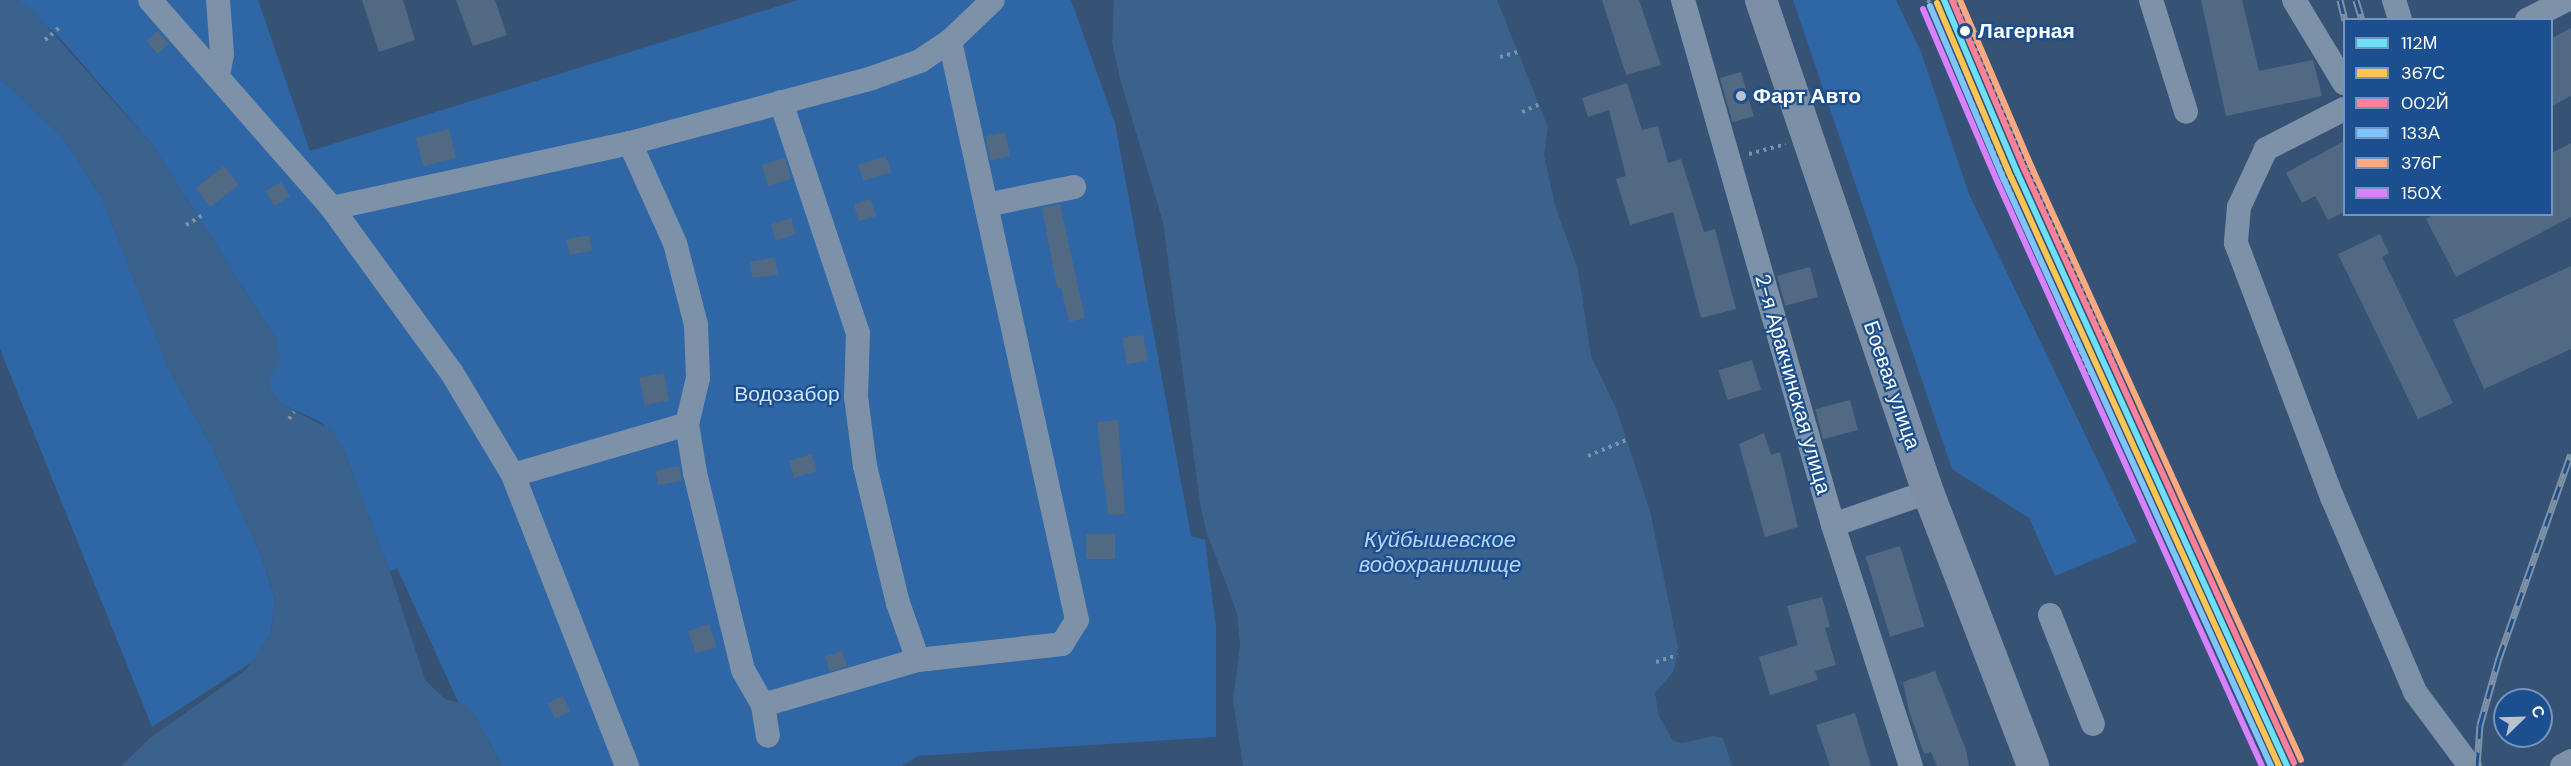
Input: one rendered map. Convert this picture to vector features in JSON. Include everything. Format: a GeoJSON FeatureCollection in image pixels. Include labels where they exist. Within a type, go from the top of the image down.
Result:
{"type":"FeatureCollection","features":[{"type":"Feature","properties":{"kind":"main road","name":"Боевая улица"},"geometry":{"type":"LineString","coordinates":[[1761,0],[1928,492],[2033,766]]}},
{"type":"Feature","properties":{"kind":"street"},"geometry":{"type":"LineString","coordinates":[[150,0],[332,208],[452,373],[513,475],[627,766]]}},
{"type":"Feature","properties":{"kind":"street"},"geometry":{"type":"LineString","coordinates":[[218,0],[222,54],[218,75]]}},
{"type":"Feature","properties":{"kind":"street"},"geometry":{"type":"LineString","coordinates":[[332,208],[630,142],[910,65],[950,41],[993,0]]}},
{"type":"Feature","properties":{"kind":"street","name":"2-я Аракчинская улица"},"geometry":{"type":"LineString","coordinates":[[1683,0],[1833,525],[1911,766]]}},
{"type":"Feature","properties":{"kind":"street"},"geometry":{"type":"LineString","coordinates":[[2151,0],[2186,112]]}},
{"type":"Feature","properties":{"kind":"street"},"geometry":{"type":"LineString","coordinates":[[2294,0],[2343,81]]}},
{"type":"Feature","properties":{"kind":"street"},"geometry":{"type":"LineString","coordinates":[[2394,0],[2399,18]]}},
{"type":"Feature","properties":{"kind":"street"},"geometry":{"type":"LineString","coordinates":[[2531,18],[2566,0]]}},
{"type":"Feature","properties":{"kind":"street"},"geometry":{"type":"LineString","coordinates":[[763,705],[918,660],[1062,644],[1077,620],[950,41]]}},
{"type":"Feature","properties":{"kind":"street"},"geometry":{"type":"LineString","coordinates":[[781,102],[838,264],[858,333],[856,397],[865,466],[898,603],[918,660]]}},
{"type":"Feature","properties":{"kind":"street"},"geometry":{"type":"LineString","coordinates":[[2343,110],[2266,149],[2239,207],[2236,243],[2332,497],[2415,692],[2470,766]]}},
{"type":"Feature","properties":{"kind":"street"},"geometry":{"type":"LineString","coordinates":[[630,142],[675,243],[696,325],[698,378],[687,424],[743,670],[763,705],[768,736]]}},
{"type":"Feature","properties":{"kind":"street"},"geometry":{"type":"LineString","coordinates":[[986,205],[1074,187]]}},
{"type":"Feature","properties":{"kind":"street"},"geometry":{"type":"LineString","coordinates":[[513,475],[687,424]]}},
{"type":"Feature","properties":{"kind":"street"},"geometry":{"type":"LineString","coordinates":[[1833,525],[1928,492]]}},
{"type":"Feature","properties":{"kind":"street"},"geometry":{"type":"LineString","coordinates":[[2050,615],[2093,724]]}},
{"type":"Feature","properties":{"kind":"street"},"geometry":{"type":"LineString","coordinates":[[2562,766],[2571,761]]}},
{"type":"Feature","properties":{"kind":"path"},"geometry":{"type":"LineString","coordinates":[[1928,0],[2091,377],[2115,367],[1955,0]]}},
{"type":"Feature","properties":{"kind":"path"},"geometry":{"type":"LineString","coordinates":[[45,40],[62,26]]}},
{"type":"Feature","properties":{"kind":"path"},"geometry":{"type":"LineString","coordinates":[[1500,57],[1518,52]]}},
{"type":"Feature","properties":{"kind":"path"},"geometry":{"type":"LineString","coordinates":[[1522,112],[1540,104]]}},
{"type":"Feature","properties":{"kind":"path"},"geometry":{"type":"LineString","coordinates":[[1728,160],[1807,138]]}},
{"type":"Feature","properties":{"kind":"path"},"geometry":{"type":"LineString","coordinates":[[186,225],[204,214]]}},
{"type":"Feature","properties":{"kind":"path"},"geometry":{"type":"LineString","coordinates":[[289,419],[294,412]]}},
{"type":"Feature","properties":{"kind":"path"},"geometry":{"type":"LineString","coordinates":[[1588,456],[1626,440]]}},
{"type":"Feature","properties":{"kind":"path"},"geometry":{"type":"LineString","coordinates":[[1656,662],[1678,654]]}},
{"type":"Feature","properties":{"kind":"green space","name":"Водозабор"},"geometry":{"type":"Polygon","coordinates":[[[18,0],[258,0],[310,151],[798,0],[1071,0],[1115,123],[1191,536],[1205,540],[1216,627],[1216,737],[918,756],[902,766],[502,766],[473,713],[459,704],[397,568],[390,572],[342,446],[321,422],[281,404],[270,390],[268,382],[277,341],[151,143],[59,37],[18,0]]]}},
{"type":"Feature","properties":{"kind":"green space"},"geometry":{"type":"Polygon","coordinates":[[[1793,0],[1896,0],[1921,52],[1969,194],[2137,542],[2055,576],[2029,518],[1952,469],[1793,0]]]}},
{"type":"Feature","properties":{"kind":"green space"},"geometry":{"type":"Polygon","coordinates":[[[0,78],[62,136],[102,198],[170,371],[211,445],[262,557],[275,600],[271,633],[252,662],[152,727],[0,349],[0,78]]]}},
{"type":"Feature","properties":{"kind":"water"},"geometry":{"type":"Polygon","coordinates":[[[0,0],[18,0],[33,11],[151,143],[277,341],[280,360],[268,382],[270,390],[281,404],[332,430],[342,446],[390,572],[425,680],[445,699],[466,705],[473,713],[502,766],[121,766],[150,738],[246,670],[271,633],[275,599],[262,557],[211,445],[170,371],[102,198],[62,136],[0,78],[0,0]]]}},
{"type":"Feature","properties":{"kind":"water","name":"Куйбышевское водохранилище"},"geometry":{"type":"Polygon","coordinates":[[[1114,0],[1497,0],[1548,127],[1544,155],[1555,205],[1578,270],[1591,356],[1616,408],[1650,511],[1678,647],[1674,671],[1655,693],[1659,716],[1673,741],[1682,743],[1714,736],[1723,738],[1732,766],[1243,766],[1233,700],[1240,645],[1237,613],[1206,531],[1200,503],[1163,222],[1120,79],[1112,42],[1114,0]]]}},
{"type":"Feature","properties":{"kind":"building"},"geometry":{"type":"Polygon","coordinates":[[[362,0],[403,0],[415,40],[379,52],[362,0]]]}},
{"type":"Feature","properties":{"kind":"building"},"geometry":{"type":"Polygon","coordinates":[[[456,0],[495,0],[507,35],[473,46],[456,0]]]}},
{"type":"Feature","properties":{"kind":"building"},"geometry":{"type":"Polygon","coordinates":[[[1602,0],[1639,0],[1661,65],[1626,75],[1602,0]]]}},
{"type":"Feature","properties":{"kind":"building"},"geometry":{"type":"Polygon","coordinates":[[[2201,0],[2242,0],[2259,71],[2313,60],[2322,96],[2226,116],[2201,0]]]}},
{"type":"Feature","properties":{"kind":"building"},"geometry":{"type":"Polygon","coordinates":[[[2571,28],[2571,96],[2553,105],[2553,37],[2571,28]]]}},
{"type":"Feature","properties":{"kind":"building"},"geometry":{"type":"Polygon","coordinates":[[[158,31],[169,44],[157,54],[147,41],[158,31]]]}},
{"type":"Feature","properties":{"kind":"building"},"geometry":{"type":"Polygon","coordinates":[[[1741,72],[1754,116],[1733,122],[1720,78],[1741,72]]]}},
{"type":"Feature","properties":{"kind":"building"},"geometry":{"type":"Polygon","coordinates":[[[1627,83],[1642,130],[1658,126],[1668,163],[1681,159],[1704,232],[1715,229],[1736,309],[1701,318],[1673,212],[1630,225],[1616,179],[1626,176],[1609,110],[1588,117],[1582,98],[1627,83]]]}},
{"type":"Feature","properties":{"kind":"building"},"geometry":{"type":"Polygon","coordinates":[[[449,129],[456,158],[423,166],[416,137],[449,129]]]}},
{"type":"Feature","properties":{"kind":"building"},"geometry":{"type":"Polygon","coordinates":[[[1005,132],[1010,156],[991,161],[985,136],[1005,132]]]}},
{"type":"Feature","properties":{"kind":"building"},"geometry":{"type":"Polygon","coordinates":[[[2343,142],[2343,212],[2328,220],[2315,196],[2302,203],[2286,173],[2343,142]]]}},
{"type":"Feature","properties":{"kind":"building"},"geometry":{"type":"Polygon","coordinates":[[[2571,143],[2571,217],[2456,277],[2426,219],[2431,216],[2553,216],[2553,152],[2571,143]]]}},
{"type":"Feature","properties":{"kind":"building"},"geometry":{"type":"Polygon","coordinates":[[[886,156],[891,172],[863,181],[858,164],[886,156]]]}},
{"type":"Feature","properties":{"kind":"building"},"geometry":{"type":"Polygon","coordinates":[[[785,158],[791,179],[768,186],[762,165],[785,158]]]}},
{"type":"Feature","properties":{"kind":"building"},"geometry":{"type":"Polygon","coordinates":[[[224,166],[239,185],[210,207],[196,188],[224,166]]]}},
{"type":"Feature","properties":{"kind":"building"},"geometry":{"type":"Polygon","coordinates":[[[281,182],[290,197],[274,206],[266,191],[281,182]]]}},
{"type":"Feature","properties":{"kind":"building"},"geometry":{"type":"Polygon","coordinates":[[[871,199],[876,216],[859,221],[854,204],[871,199]]]}},
{"type":"Feature","properties":{"kind":"building"},"geometry":{"type":"Polygon","coordinates":[[[1060,204],[1085,318],[1069,322],[1061,288],[1057,288],[1042,208],[1060,204]]]}},
{"type":"Feature","properties":{"kind":"building"},"geometry":{"type":"Polygon","coordinates":[[[791,218],[796,234],[776,240],[771,224],[791,218]]]}},
{"type":"Feature","properties":{"kind":"building"},"geometry":{"type":"Polygon","coordinates":[[[2380,234],[2389,253],[2382,257],[2453,403],[2418,419],[2338,254],[2380,234]]]}},
{"type":"Feature","properties":{"kind":"building"},"geometry":{"type":"Polygon","coordinates":[[[589,235],[592,251],[569,255],[566,239],[589,235]]]}},
{"type":"Feature","properties":{"kind":"building"},"geometry":{"type":"Polygon","coordinates":[[[775,257],[778,275],[752,278],[750,262],[775,257]]]}},
{"type":"Feature","properties":{"kind":"building"},"geometry":{"type":"Polygon","coordinates":[[[2571,266],[2571,349],[2484,389],[2453,320],[2571,266]]]}},
{"type":"Feature","properties":{"kind":"building"},"geometry":{"type":"Polygon","coordinates":[[[1810,267],[1818,297],[1785,306],[1777,276],[1810,267]]]}},
{"type":"Feature","properties":{"kind":"building"},"geometry":{"type":"Polygon","coordinates":[[[1143,334],[1148,361],[1127,364],[1122,338],[1143,334]]]}},
{"type":"Feature","properties":{"kind":"building"},"geometry":{"type":"Polygon","coordinates":[[[1752,360],[1761,390],[1728,400],[1719,370],[1752,360]]]}},
{"type":"Feature","properties":{"kind":"building"},"geometry":{"type":"Polygon","coordinates":[[[664,373],[669,401],[644,405],[639,377],[664,373]]]}},
{"type":"Feature","properties":{"kind":"building"},"geometry":{"type":"Polygon","coordinates":[[[1850,400],[1858,430],[1823,439],[1815,409],[1850,400]]]}},
{"type":"Feature","properties":{"kind":"building"},"geometry":{"type":"Polygon","coordinates":[[[1118,420],[1125,514],[1108,515],[1097,422],[1118,420]]]}},
{"type":"Feature","properties":{"kind":"building"},"geometry":{"type":"Polygon","coordinates":[[[1764,433],[1771,455],[1780,452],[1798,527],[1765,537],[1739,444],[1764,433]]]}},
{"type":"Feature","properties":{"kind":"building"},"geometry":{"type":"Polygon","coordinates":[[[812,454],[817,471],[794,478],[789,461],[812,454]]]}},
{"type":"Feature","properties":{"kind":"building"},"geometry":{"type":"Polygon","coordinates":[[[679,466],[682,481],[658,485],[655,471],[679,466]]]}},
{"type":"Feature","properties":{"kind":"building"},"geometry":{"type":"Polygon","coordinates":[[[1086,534],[1115,534],[1115,559],[1086,559],[1086,534]]]}},
{"type":"Feature","properties":{"kind":"building"},"geometry":{"type":"Polygon","coordinates":[[[1900,546],[1925,626],[1890,637],[1866,557],[1900,546]]]}},
{"type":"Feature","properties":{"kind":"building"},"geometry":{"type":"Polygon","coordinates":[[[1822,597],[1830,627],[1825,628],[1836,665],[1815,671],[1818,680],[1770,695],[1759,657],[1798,645],[1787,606],[1822,597]]]}},
{"type":"Feature","properties":{"kind":"building"},"geometry":{"type":"Polygon","coordinates":[[[709,624],[717,647],[696,654],[688,631],[709,624]]]}},
{"type":"Feature","properties":{"kind":"building"},"geometry":{"type":"Polygon","coordinates":[[[842,651],[847,666],[830,672],[825,657],[842,651]]]}},
{"type":"Feature","properties":{"kind":"building"},"geometry":{"type":"Polygon","coordinates":[[[1935,671],[1966,750],[1969,766],[1937,766],[1931,752],[1924,754],[1909,711],[1903,682],[1935,671]]]}},
{"type":"Feature","properties":{"kind":"building"},"geometry":{"type":"Polygon","coordinates":[[[563,696],[570,711],[555,719],[548,703],[563,696]]]}},
{"type":"Feature","properties":{"kind":"building"},"geometry":{"type":"Polygon","coordinates":[[[1855,713],[1871,766],[1830,766],[1816,725],[1855,713]]]}},
{"type":"Feature","properties":{"kind":"railway"},"geometry":{"type":"LineString","coordinates":[[2340,0],[2344,18]]}},
{"type":"Feature","properties":{"kind":"railway"},"geometry":{"type":"LineString","coordinates":[[2356,0],[2361,18]]}},
{"type":"Feature","properties":{"kind":"railway"},"geometry":{"type":"LineString","coordinates":[[2477,766],[2480,725],[2499,658],[2571,454]]}},
{"type":"Feature","properties":{"kind":"transit line","name":"112М"},"geometry":{"type":"LineString","coordinates":[[1944,0],[2018,174],[2287,766]]}},
{"type":"Feature","properties":{"kind":"transit line","name":"002Й"},"geometry":{"type":"LineString","coordinates":[[1952,0],[2025,171],[2294,763]]}},
{"type":"Feature","properties":{"kind":"transit line","name":"376Г"},"geometry":{"type":"LineString","coordinates":[[1960,0],[2032,168],[2301,760]]}},
{"type":"Feature","properties":{"kind":"transit line","name":"367С"},"geometry":{"type":"LineString","coordinates":[[1937,3],[2011,177],[2279,766]]}},
{"type":"Feature","properties":{"kind":"transit line","name":"133А"},"geometry":{"type":"LineString","coordinates":[[1930,6],[2004,180],[2271,766]]}},
{"type":"Feature","properties":{"kind":"transit line","name":"150Х"},"geometry":{"type":"LineString","coordinates":[[1923,9],[1998,183],[2262,766]]}},
{"type":"Feature","properties":{"kind":"place","name":"Лагерная"},"geometry":{"type":"Point","coordinates":[1965,31]}},
{"type":"Feature","properties":{"kind":"place","name":"Фарт Авто"},"geometry":{"type":"Point","coordinates":[1741,96]}}]}
